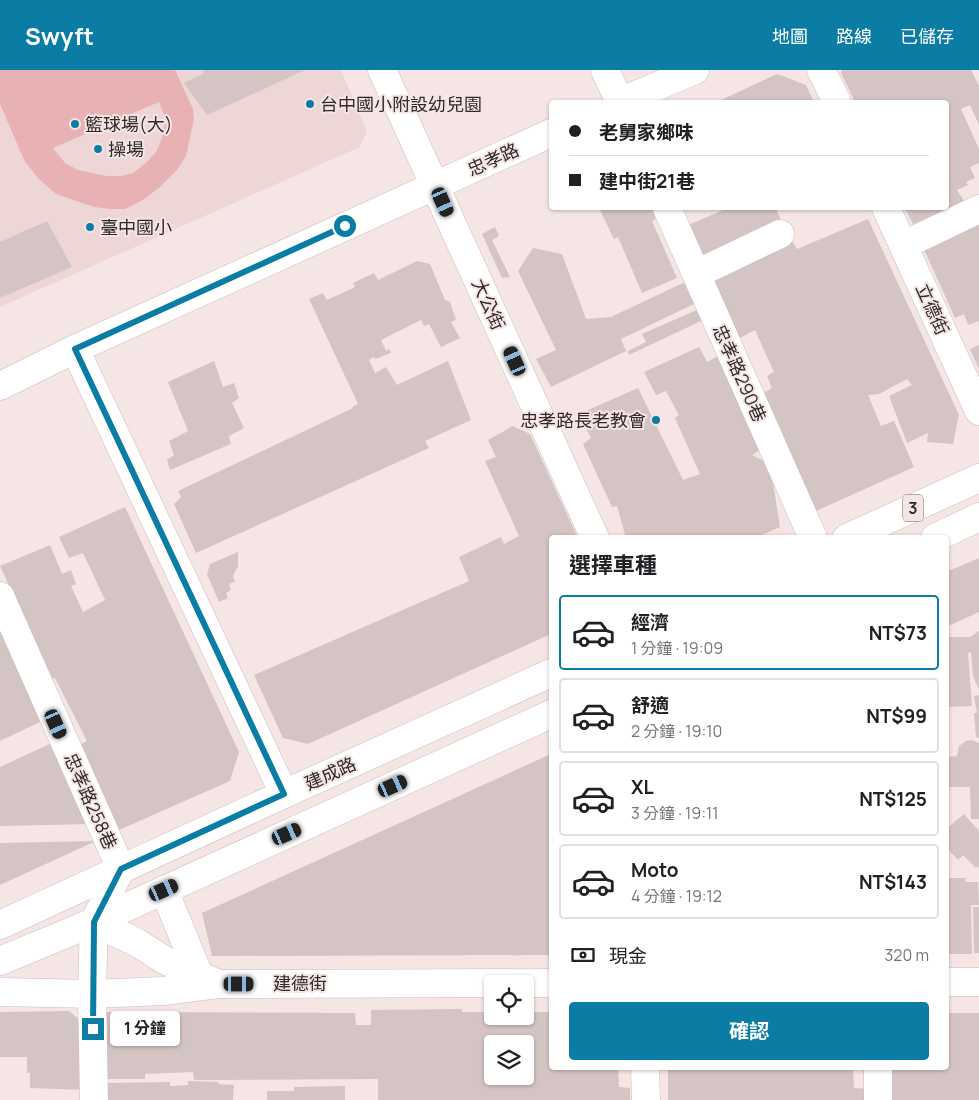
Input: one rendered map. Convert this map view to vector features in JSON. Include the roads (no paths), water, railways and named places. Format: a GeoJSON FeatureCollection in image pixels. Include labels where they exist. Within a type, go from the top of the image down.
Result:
{"type":"FeatureCollection","features":[{"type":"Feature","properties":{"kind":"street","name":"大公街"},"geometry":{"type":"LineString","coordinates":[[382,70],[594,535]]}},
{"type":"Feature","properties":{"kind":"street"},"geometry":{"type":"LineString","coordinates":[[605,70],[619,100]]}},
{"type":"Feature","properties":{"kind":"street"},"geometry":{"type":"LineString","coordinates":[[625,100],[694,70]]}},
{"type":"Feature","properties":{"kind":"street"},"geometry":{"type":"LineString","coordinates":[[821,70],[836,100]]}},
{"type":"Feature","properties":{"kind":"street","name":"忠孝路"},"geometry":{"type":"LineString","coordinates":[[0,386],[75,349],[549,134]]}},
{"type":"Feature","properties":{"kind":"street"},"geometry":{"type":"LineString","coordinates":[[904,245],[979,209]]}},
{"type":"Feature","properties":{"kind":"street","name":"忠孝路290巷"},"geometry":{"type":"LineString","coordinates":[[668,210],[812,535]]}},
{"type":"Feature","properties":{"kind":"street","name":"立德街"},"geometry":{"type":"LineString","coordinates":[[887,210],[979,411]]}},
{"type":"Feature","properties":{"kind":"street"},"geometry":{"type":"LineString","coordinates":[[696,274],[780,234]]}},
{"type":"Feature","properties":{"kind":"street"},"geometry":{"type":"LineString","coordinates":[[75,349],[284,794]]}},
{"type":"Feature","properties":{"kind":"street","name":"3"},"geometry":{"type":"LineString","coordinates":[[854,535],[979,478]]}},
{"type":"Feature","properties":{"kind":"street","name":"3"},"geometry":{"type":"LineString","coordinates":[[941,535],[979,517]]}},
{"type":"Feature","properties":{"kind":"street","name":"忠孝路258巷"},"geometry":{"type":"LineString","coordinates":[[0,596],[121,869]]}},
{"type":"Feature","properties":{"kind":"street","name":"建成路"},"geometry":{"type":"LineString","coordinates":[[0,925],[549,674]]}},
{"type":"Feature","properties":{"kind":"street"},"geometry":{"type":"LineString","coordinates":[[0,961],[94,922],[549,715]]}},
{"type":"Feature","properties":{"kind":"street"},"geometry":{"type":"LineString","coordinates":[[94,1100],[92,994],[94,922],[121,869]]}},
{"type":"Feature","properties":{"kind":"street"},"geometry":{"type":"LineString","coordinates":[[0,992],[92,994],[163,991],[209,979],[164,890]]}},
{"type":"Feature","properties":{"kind":"street","name":"建德街"},"geometry":{"type":"LineString","coordinates":[[94,922],[136,942],[166,962],[209,979],[549,983]]}},
{"type":"Feature","properties":{"kind":"street"},"geometry":{"type":"LineString","coordinates":[[949,982],[979,982]]}},
{"type":"Feature","properties":{"kind":"street"},"geometry":{"type":"LineString","coordinates":[[646,1070],[646,1100]]}},
{"type":"Feature","properties":{"kind":"street"},"geometry":{"type":"LineString","coordinates":[[878,1070],[878,1100]]}},
{"type":"Feature","properties":{"kind":"place","name":"台中國小附設幼兒園"},"geometry":{"type":"Point","coordinates":[310,104]}},
{"type":"Feature","properties":{"kind":"place","name":"籃球場(大)"},"geometry":{"type":"Point","coordinates":[75,124]}},
{"type":"Feature","properties":{"kind":"place","name":"操場"},"geometry":{"type":"Point","coordinates":[98,149]}},
{"type":"Feature","properties":{"kind":"place","name":"臺中國小"},"geometry":{"type":"Point","coordinates":[90,227]}},
{"type":"Feature","properties":{"kind":"place","name":"忠孝路長老教會"},"geometry":{"type":"Point","coordinates":[656,420]}}]}
